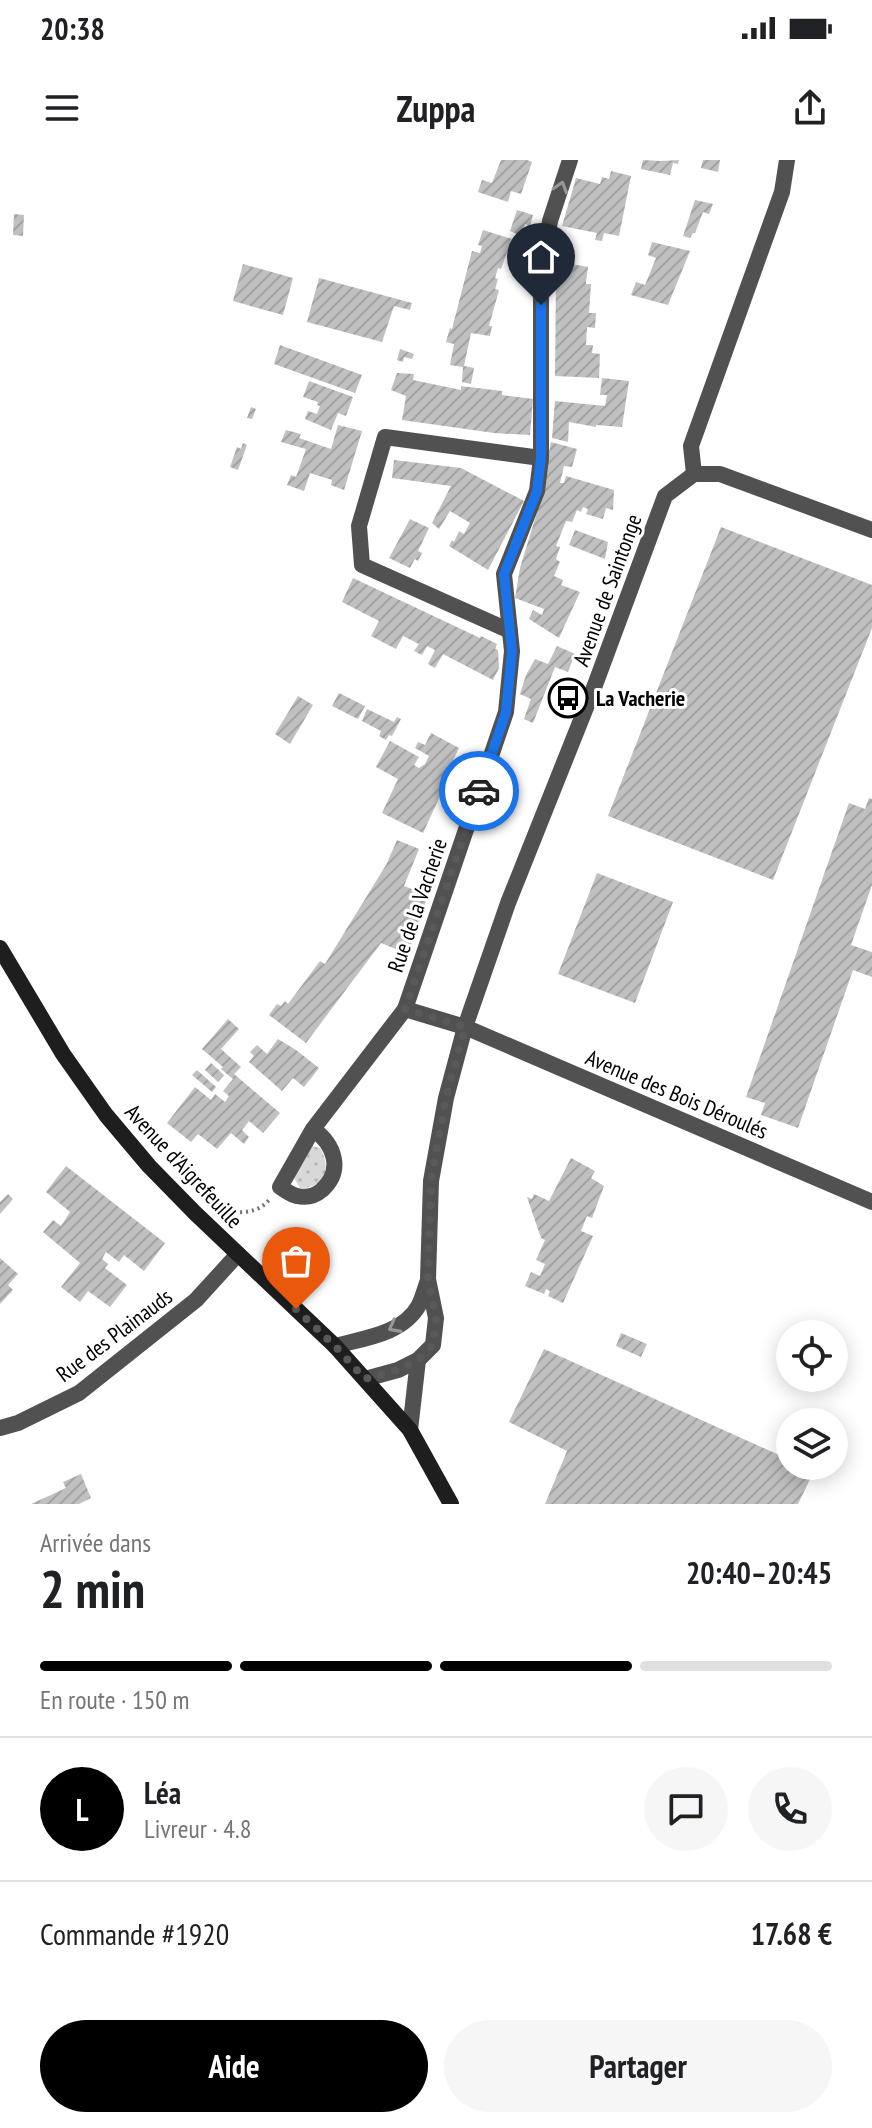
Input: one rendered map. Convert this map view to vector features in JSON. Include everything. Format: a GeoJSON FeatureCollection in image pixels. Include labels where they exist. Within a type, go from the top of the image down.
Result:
{"type":"FeatureCollection","features":[{"type":"Feature","properties":{"kind":"main road","name":"Avenue d'Aigrefeuille"},"geometry":{"type":"LineString","coordinates":[[0,948],[63,1054],[106,1115],[149,1166],[195,1213],[335,1346],[365,1379],[410,1430],[451,1504]]}},
{"type":"Feature","properties":{"kind":"street","name":"Rue de la Vacherie"},"geometry":{"type":"LineString","coordinates":[[280,1187],[313,1129],[405,1009],[506,712],[512,651],[504,574],[537,491],[541,458],[541,274],[550,221],[570,160]]}},
{"type":"Feature","properties":{"kind":"street"},"geometry":{"type":"LineString","coordinates":[[787,160],[782,192],[691,446],[694,474],[720,474],[872,530]]}},
{"type":"Feature","properties":{"kind":"street"},"geometry":{"type":"LineString","coordinates":[[510,631],[362,565],[359,526],[385,437],[541,458]]}},
{"type":"Feature","properties":{"kind":"street","name":"Avenue de Saintonge"},"geometry":{"type":"LineString","coordinates":[[410,1430],[418,1360],[433,1345],[436,1318],[428,1279],[431,1181],[446,1098],[465,1027],[508,903],[595,685],[665,496],[694,474]]}},
{"type":"Feature","properties":{"kind":"street"},"geometry":{"type":"LineString","coordinates":[[405,1009],[465,1027]]}},
{"type":"Feature","properties":{"kind":"street","name":"Avenue des Bois Déroulés"},"geometry":{"type":"LineString","coordinates":[[465,1027],[872,1202]]}},
{"type":"Feature","properties":{"kind":"street"},"geometry":{"type":"LineString","coordinates":[[280,1187],[295,1196],[307,1197],[317,1194],[331,1180],[333,1155],[313,1129]]}},
{"type":"Feature","properties":{"kind":"street","name":"Rue des Plainauds"},"geometry":{"type":"LineString","coordinates":[[0,1428],[18,1423],[79,1393],[196,1300],[238,1254]]}},
{"type":"Feature","properties":{"kind":"street","name":"Avenue de Saintonge"},"geometry":{"type":"LineString","coordinates":[[335,1346],[387,1332],[408,1320],[419,1304],[428,1279]]}},
{"type":"Feature","properties":{"kind":"street"},"geometry":{"type":"LineString","coordinates":[[365,1379],[398,1370],[418,1360]]}},
{"type":"Feature","properties":{"kind":"path"},"geometry":{"type":"LineString","coordinates":[[195,1213],[251,1212],[262,1208],[280,1187]]}},
{"type":"Feature","properties":{"kind":"shaded area"},"geometry":{"type":"Polygon","coordinates":[[[312,1146],[320,1148],[326,1170],[315,1185],[300,1188],[294,1178],[312,1146]]]}},
{"type":"Feature","properties":{"kind":"building"},"geometry":{"type":"Polygon","coordinates":[[[501,160],[532,162],[521,194],[511,191],[508,202],[478,192],[482,180],[492,183],[501,160]]]}},
{"type":"Feature","properties":{"kind":"building"},"geometry":{"type":"Polygon","coordinates":[[[643,160],[679,160],[678,164],[673,163],[670,175],[641,169],[643,160]]]}},
{"type":"Feature","properties":{"kind":"building"},"geometry":{"type":"Polygon","coordinates":[[[703,160],[720,160],[718,172],[701,168],[703,160]]]}},
{"type":"Feature","properties":{"kind":"building"},"geometry":{"type":"Polygon","coordinates":[[[611,171],[631,176],[619,236],[604,233],[602,241],[595,240],[597,233],[562,226],[576,178],[600,184],[602,177],[609,179],[611,171]]]}},
{"type":"Feature","properties":{"kind":"building"},"geometry":{"type":"Polygon","coordinates":[[[695,200],[713,204],[709,214],[703,212],[690,238],[683,236],[695,200]]]}},
{"type":"Feature","properties":{"kind":"building"},"geometry":{"type":"Polygon","coordinates":[[[517,210],[533,215],[530,226],[525,224],[522,236],[510,231],[517,210]]]}},
{"type":"Feature","properties":{"kind":"building"},"geometry":{"type":"Polygon","coordinates":[[[14,214],[24,215],[23,236],[13,235],[14,214]]]}},
{"type":"Feature","properties":{"kind":"building"},"geometry":{"type":"Polygon","coordinates":[[[483,230],[512,239],[495,278],[498,279],[495,289],[499,290],[489,326],[492,326],[490,336],[471,333],[464,366],[474,368],[471,384],[462,382],[463,367],[450,365],[454,344],[446,342],[472,251],[480,253],[482,246],[478,245],[483,230]]]}},
{"type":"Feature","properties":{"kind":"building"},"geometry":{"type":"Polygon","coordinates":[[[652,242],[690,251],[668,305],[631,295],[636,282],[645,285],[656,258],[648,255],[652,242]]]}},
{"type":"Feature","properties":{"kind":"building"},"geometry":{"type":"Polygon","coordinates":[[[566,263],[588,267],[586,284],[591,284],[589,313],[596,313],[595,328],[587,327],[586,345],[593,345],[592,353],[600,354],[599,378],[555,376],[556,273],[561,273],[561,279],[564,279],[566,263]]]}},
{"type":"Feature","properties":{"kind":"building"},"geometry":{"type":"Polygon","coordinates":[[[243,264],[293,278],[283,315],[233,301],[243,264]]]}},
{"type":"Feature","properties":{"kind":"building"},"geometry":{"type":"Polygon","coordinates":[[[319,278],[412,303],[410,310],[394,306],[382,342],[307,322],[319,278]]]}},
{"type":"Feature","properties":{"kind":"building"},"geometry":{"type":"Polygon","coordinates":[[[280,345],[362,375],[355,393],[274,364],[280,345]]]}},
{"type":"Feature","properties":{"kind":"building"},"geometry":{"type":"Polygon","coordinates":[[[400,349],[414,354],[412,359],[404,357],[403,362],[397,360],[400,349]]]}},
{"type":"Feature","properties":{"kind":"building"},"geometry":{"type":"Polygon","coordinates":[[[397,373],[414,374],[413,380],[461,390],[461,386],[502,391],[502,395],[533,399],[530,435],[402,420],[406,396],[391,390],[397,373]]]}},
{"type":"Feature","properties":{"kind":"building"},"geometry":{"type":"Polygon","coordinates":[[[602,378],[629,381],[622,427],[596,427],[569,422],[568,442],[552,438],[555,401],[605,406],[607,395],[600,395],[602,378]]]}},
{"type":"Feature","properties":{"kind":"building"},"geometry":{"type":"Polygon","coordinates":[[[309,381],[353,397],[346,416],[338,413],[331,430],[305,419],[308,411],[317,414],[320,406],[318,402],[303,397],[309,381]]]}},
{"type":"Feature","properties":{"kind":"building"},"geometry":{"type":"Polygon","coordinates":[[[251,407],[256,409],[252,419],[247,418],[251,407]]]}},
{"type":"Feature","properties":{"kind":"building"},"geometry":{"type":"Polygon","coordinates":[[[338,425],[362,431],[344,490],[331,485],[332,480],[310,473],[304,491],[287,485],[291,475],[296,477],[306,449],[281,442],[286,430],[331,449],[338,425]]]}},
{"type":"Feature","properties":{"kind":"building"},"geometry":{"type":"Polygon","coordinates":[[[551,442],[577,449],[572,467],[564,466],[560,483],[564,483],[566,476],[614,490],[613,510],[606,508],[603,519],[586,514],[588,509],[583,507],[581,512],[577,510],[572,522],[566,521],[556,546],[560,547],[556,559],[560,562],[554,576],[563,580],[561,585],[580,592],[559,638],[529,619],[533,610],[542,615],[544,609],[515,598],[551,442]]]}},
{"type":"Feature","properties":{"kind":"building"},"geometry":{"type":"Polygon","coordinates":[[[243,443],[247,445],[238,470],[230,467],[237,447],[241,449],[243,443]]]}},
{"type":"Feature","properties":{"kind":"building"},"geometry":{"type":"Polygon","coordinates":[[[394,460],[461,468],[524,501],[488,570],[449,546],[459,531],[464,534],[470,523],[450,511],[439,529],[432,523],[451,486],[392,478],[394,460]]]}},
{"type":"Feature","properties":{"kind":"building"},"geometry":{"type":"Polygon","coordinates":[[[410,519],[429,528],[418,551],[422,553],[410,568],[389,558],[410,519]]]}},
{"type":"Feature","properties":{"kind":"building"},"geometry":{"type":"Polygon","coordinates":[[[721,527],[872,585],[872,628],[773,880],[608,816],[721,527]]]}},
{"type":"Feature","properties":{"kind":"building"},"geometry":{"type":"Polygon","coordinates":[[[575,530],[608,542],[605,559],[569,545],[575,530]]]}},
{"type":"Feature","properties":{"kind":"building"},"geometry":{"type":"Polygon","coordinates":[[[353,578],[497,644],[495,649],[498,650],[499,668],[493,680],[443,654],[435,668],[428,664],[435,650],[427,646],[422,655],[414,651],[419,644],[403,636],[396,649],[371,636],[379,621],[342,602],[353,578]]]}},
{"type":"Feature","properties":{"kind":"building"},"geometry":{"type":"Polygon","coordinates":[[[557,646],[575,654],[568,672],[555,667],[533,723],[524,719],[531,699],[520,694],[535,659],[548,664],[557,646]]]}},
{"type":"Feature","properties":{"kind":"building"},"geometry":{"type":"Polygon","coordinates":[[[339,693],[365,706],[358,719],[332,706],[339,693]]]}},
{"type":"Feature","properties":{"kind":"building"},"geometry":{"type":"Polygon","coordinates":[[[298,696],[313,705],[290,744],[275,734],[298,696]]]}},
{"type":"Feature","properties":{"kind":"building"},"geometry":{"type":"Polygon","coordinates":[[[367,709],[394,722],[397,717],[401,719],[392,736],[389,735],[386,740],[379,736],[381,731],[362,721],[367,709]]]}},
{"type":"Feature","properties":{"kind":"building"},"geometry":{"type":"Polygon","coordinates":[[[431,733],[459,748],[423,833],[382,813],[398,779],[376,767],[390,741],[419,757],[414,765],[419,768],[429,756],[415,748],[418,742],[425,745],[431,733]]]}},
{"type":"Feature","properties":{"kind":"building"},"geometry":{"type":"Polygon","coordinates":[[[869,798],[872,799],[872,885],[851,945],[872,952],[872,977],[853,970],[798,1128],[761,1115],[765,1103],[746,1097],[849,803],[865,809],[869,798]]]}},
{"type":"Feature","properties":{"kind":"building"},"geometry":{"type":"Polygon","coordinates":[[[397,840],[419,849],[404,886],[428,895],[408,954],[381,943],[306,1043],[269,1015],[277,1004],[281,1006],[285,1001],[288,1004],[320,961],[325,964],[386,865],[397,840]]]}},
{"type":"Feature","properties":{"kind":"building"},"geometry":{"type":"Polygon","coordinates":[[[597,873],[673,902],[635,1003],[558,974],[597,873]]]}},
{"type":"Feature","properties":{"kind":"building"},"geometry":{"type":"Polygon","coordinates":[[[228,1019],[239,1029],[221,1049],[241,1067],[234,1074],[280,1113],[263,1133],[249,1121],[242,1130],[249,1137],[244,1144],[231,1133],[217,1149],[198,1134],[191,1142],[167,1123],[195,1087],[211,1100],[215,1094],[225,1102],[229,1096],[223,1091],[233,1079],[202,1049],[228,1019]]]}},
{"type":"Feature","properties":{"kind":"building"},"geometry":{"type":"Polygon","coordinates":[[[278,1039],[319,1068],[304,1087],[293,1078],[282,1091],[249,1062],[254,1056],[250,1052],[257,1045],[267,1054],[278,1039]]]}},
{"type":"Feature","properties":{"kind":"building"},"geometry":{"type":"Polygon","coordinates":[[[211,1063],[224,1075],[218,1082],[205,1070],[211,1063]]]}},
{"type":"Feature","properties":{"kind":"building"},"geometry":{"type":"Polygon","coordinates":[[[197,1070],[216,1087],[212,1092],[192,1075],[197,1070]]]}},
{"type":"Feature","properties":{"kind":"building"},"geometry":{"type":"Polygon","coordinates":[[[571,1158],[595,1171],[591,1178],[604,1186],[592,1218],[587,1216],[581,1231],[593,1236],[563,1303],[548,1296],[550,1291],[546,1289],[544,1294],[525,1286],[531,1272],[540,1276],[545,1264],[536,1260],[545,1240],[541,1238],[527,1197],[532,1199],[534,1194],[549,1201],[571,1158]]]}},
{"type":"Feature","properties":{"kind":"building"},"geometry":{"type":"Polygon","coordinates":[[[66,1166],[165,1243],[144,1271],[124,1255],[119,1262],[106,1252],[102,1259],[108,1264],[105,1268],[127,1285],[110,1307],[88,1291],[80,1302],[61,1287],[80,1263],[43,1232],[53,1220],[61,1226],[70,1212],[46,1192],[66,1166]]]}},
{"type":"Feature","properties":{"kind":"building"},"geometry":{"type":"Polygon","coordinates":[[[8,1194],[13,1199],[0,1214],[0,1202],[8,1194]]]}},
{"type":"Feature","properties":{"kind":"building"},"geometry":{"type":"Polygon","coordinates":[[[0,1258],[18,1274],[8,1285],[13,1290],[0,1304],[0,1258]]]}},
{"type":"Feature","properties":{"kind":"building"},"geometry":{"type":"Polygon","coordinates":[[[621,1333],[647,1344],[641,1357],[616,1346],[621,1333]]]}},
{"type":"Feature","properties":{"kind":"building"},"geometry":{"type":"Polygon","coordinates":[[[544,1349],[776,1454],[776,1480],[810,1480],[798,1504],[545,1504],[567,1451],[509,1422],[544,1349]]]}},
{"type":"Feature","properties":{"kind":"building"},"geometry":{"type":"Polygon","coordinates":[[[81,1474],[91,1498],[79,1504],[31,1504],[66,1488],[63,1482],[81,1474]]]}},
{"type":"Feature","properties":{"kind":"way so far"},"geometry":{"type":"LineString","coordinates":[[296,1309],[365,1379],[398,1370],[418,1360],[433,1345],[436,1318],[428,1279],[431,1181],[446,1098],[465,1027],[405,1009],[479,791]]}},
{"type":"Feature","properties":{"kind":"place","name":"La Vacherie"},"geometry":{"type":"Point","coordinates":[568,698]}},
{"type":"Feature","properties":{"kind":"route"},"geometry":{"type":"LineString","coordinates":[[479,791],[506,712],[512,651],[504,574],[537,491],[541,458],[541,305]]}}]}
